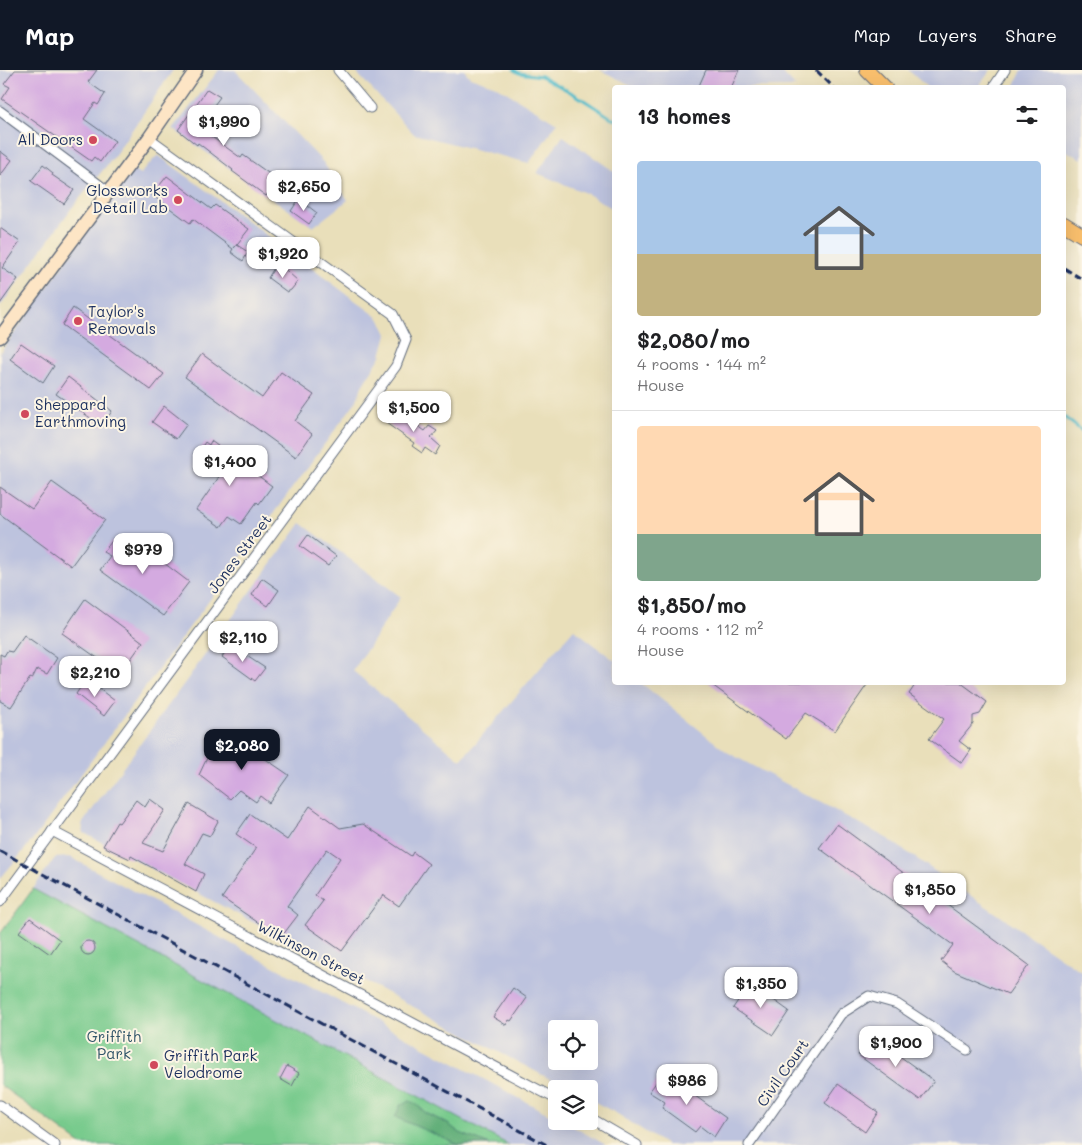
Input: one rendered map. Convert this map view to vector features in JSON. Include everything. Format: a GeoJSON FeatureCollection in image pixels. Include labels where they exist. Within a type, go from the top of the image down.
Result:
{"type":"FeatureCollection","features":[{"type":"Feature","properties":{"kind":"main road"},"geometry":{"type":"LineString","coordinates":[[867,70],[882,85]]}},
{"type":"Feature","properties":{"kind":"main road"},"geometry":{"type":"LineString","coordinates":[[1066,225],[1082,235]]}},
{"type":"Feature","properties":{"kind":"street"},"geometry":{"type":"LineString","coordinates":[[0,337],[149,138],[196,70]]}},
{"type":"Feature","properties":{"kind":"street"},"geometry":{"type":"LineString","coordinates":[[338,70],[370,108]]}},
{"type":"Feature","properties":{"kind":"street"},"geometry":{"type":"LineString","coordinates":[[994,85],[1005,70]]}},
{"type":"Feature","properties":{"kind":"street"},"geometry":{"type":"LineString","coordinates":[[0,111],[108,192]]}},
{"type":"Feature","properties":{"kind":"street","name":"Jones Street"},"geometry":{"type":"LineString","coordinates":[[0,902],[396,366],[406,340],[394,314],[149,138]]}},
{"type":"Feature","properties":{"kind":"street","name":"Wilkinson Street"},"geometry":{"type":"LineString","coordinates":[[52,831],[548,1095]]}},
{"type":"Feature","properties":{"kind":"street","name":"Civil Court"},"geometry":{"type":"LineString","coordinates":[[749,1145],[841,1014],[869,996],[897,1004],[967,1050]]}},
{"type":"Feature","properties":{"kind":"street"},"geometry":{"type":"LineString","coordinates":[[0,1105],[55,1145]]}},
{"type":"Feature","properties":{"kind":"street"},"geometry":{"type":"LineString","coordinates":[[598,1122],[637,1145]]}},
{"type":"Feature","properties":{"kind":"shaded area"},"geometry":{"type":"Polygon","coordinates":[[[0,70],[173,70],[112,159],[71,209],[0,307],[0,70]]]}},
{"type":"Feature","properties":{"kind":"shaded area"},"geometry":{"type":"Polygon","coordinates":[[[219,70],[235,70],[323,162],[348,200],[313,227],[173,129],[219,70]]]}},
{"type":"Feature","properties":{"kind":"shaded area"},"geometry":{"type":"Polygon","coordinates":[[[354,70],[464,70],[470,77],[496,86],[557,123],[529,163],[414,134],[354,70]]]}},
{"type":"Feature","properties":{"kind":"shaded area"},"geometry":{"type":"Polygon","coordinates":[[[600,70],[780,70],[794,85],[631,85],[600,70]]]}},
{"type":"Feature","properties":{"kind":"shaded area"},"geometry":{"type":"Polygon","coordinates":[[[908,70],[991,70],[980,85],[925,85],[908,70]]]}},
{"type":"Feature","properties":{"kind":"shaded area"},"geometry":{"type":"Polygon","coordinates":[[[1022,70],[1082,70],[1082,159],[1066,151],[1066,85],[1015,85],[1022,70]]]}},
{"type":"Feature","properties":{"kind":"shaded area"},"geometry":{"type":"Polygon","coordinates":[[[563,136],[612,170],[612,208],[588,194],[537,173],[563,136]]]}},
{"type":"Feature","properties":{"kind":"shaded area"},"geometry":{"type":"Polygon","coordinates":[[[158,155],[379,318],[387,334],[381,356],[362,386],[357,400],[35,837],[0,879],[0,353],[132,169],[140,174],[158,155]]]}},
{"type":"Feature","properties":{"kind":"shaded area"},"geometry":{"type":"Polygon","coordinates":[[[301,523],[401,597],[353,671],[461,760],[574,629],[612,659],[612,685],[643,685],[727,752],[888,839],[1082,972],[1082,1145],[666,1145],[598,1104],[598,1080],[552,1080],[84,833],[82,824],[301,523]]]}},
{"type":"Feature","properties":{"kind":"shaded area"},"geometry":{"type":"Polygon","coordinates":[[[70,857],[548,1114],[548,1130],[579,1130],[606,1145],[509,1145],[33,889],[55,858],[70,857]]]}},
{"type":"Feature","properties":{"kind":"green space","name":"Griffith Park"},"geometry":{"type":"Polygon","coordinates":[[[33,889],[509,1145],[82,1145],[0,1085],[0,934],[33,889]]]}},
{"type":"Feature","properties":{"kind":"green space"},"geometry":{"type":"Polygon","coordinates":[[[410,1101],[460,1133],[490,1145],[459,1145],[395,1117],[401,1104],[410,1101]]]}},
{"type":"Feature","properties":{"kind":"building"},"geometry":{"type":"Polygon","coordinates":[[[15,70],[97,70],[88,82],[105,94],[98,105],[95,103],[84,119],[115,141],[100,162],[94,157],[91,161],[2,99],[10,87],[4,84],[15,70]]]}},
{"type":"Feature","properties":{"kind":"building"},"geometry":{"type":"Polygon","coordinates":[[[706,70],[739,70],[732,85],[699,85],[706,70]]]}},
{"type":"Feature","properties":{"kind":"building"},"geometry":{"type":"Polygon","coordinates":[[[207,89],[220,97],[198,127],[241,158],[243,155],[278,180],[266,196],[198,143],[197,145],[178,130],[207,89]]]}},
{"type":"Feature","properties":{"kind":"building"},"geometry":{"type":"Polygon","coordinates":[[[0,151],[12,160],[0,176],[0,151]]]}},
{"type":"Feature","properties":{"kind":"building"},"geometry":{"type":"Polygon","coordinates":[[[43,165],[53,173],[52,175],[74,190],[64,204],[31,181],[43,165]]]}},
{"type":"Feature","properties":{"kind":"building"},"geometry":{"type":"Polygon","coordinates":[[[167,176],[211,209],[215,205],[249,229],[234,248],[237,245],[248,252],[243,261],[231,252],[233,249],[193,219],[190,223],[152,195],[167,176]]]}},
{"type":"Feature","properties":{"kind":"building"},"geometry":{"type":"Polygon","coordinates":[[[299,199],[317,213],[309,224],[291,211],[299,199]]]}},
{"type":"Feature","properties":{"kind":"building"},"geometry":{"type":"Polygon","coordinates":[[[0,228],[20,242],[2,268],[18,279],[0,304],[0,228]]]}},
{"type":"Feature","properties":{"kind":"building"},"geometry":{"type":"Polygon","coordinates":[[[279,264],[298,281],[287,292],[268,278],[274,268],[277,269],[279,264]]]}},
{"type":"Feature","properties":{"kind":"building"},"geometry":{"type":"Polygon","coordinates":[[[73,308],[164,374],[151,390],[62,325],[73,308]]]}},
{"type":"Feature","properties":{"kind":"building"},"geometry":{"type":"Polygon","coordinates":[[[21,343],[54,366],[43,383],[10,359],[21,343]]]}},
{"type":"Feature","properties":{"kind":"building"},"geometry":{"type":"Polygon","coordinates":[[[202,354],[262,398],[281,372],[314,395],[295,421],[312,434],[296,457],[185,377],[202,354]]]}},
{"type":"Feature","properties":{"kind":"building"},"geometry":{"type":"Polygon","coordinates":[[[68,377],[112,411],[102,426],[56,394],[68,377]]]}},
{"type":"Feature","properties":{"kind":"building"},"geometry":{"type":"Polygon","coordinates":[[[164,406],[187,424],[176,439],[152,422],[164,406]]]}},
{"type":"Feature","properties":{"kind":"building"},"geometry":{"type":"Polygon","coordinates":[[[396,410],[425,431],[429,426],[437,431],[431,438],[440,446],[435,455],[425,448],[422,453],[412,446],[414,443],[386,423],[396,410]]]}},
{"type":"Feature","properties":{"kind":"building"},"geometry":{"type":"Polygon","coordinates":[[[211,441],[272,486],[259,504],[257,502],[241,524],[229,516],[221,527],[196,510],[219,477],[215,475],[217,472],[196,456],[205,442],[209,445],[211,441]]]}},
{"type":"Feature","properties":{"kind":"building"},"geometry":{"type":"Polygon","coordinates":[[[52,482],[105,520],[71,566],[0,514],[0,487],[32,509],[52,482]]]}},
{"type":"Feature","properties":{"kind":"building"},"geometry":{"type":"Polygon","coordinates":[[[127,535],[189,582],[163,616],[100,570],[110,556],[103,552],[112,541],[118,545],[127,535]]]}},
{"type":"Feature","properties":{"kind":"building"},"geometry":{"type":"Polygon","coordinates":[[[308,535],[336,556],[328,566],[300,546],[308,535]]]}},
{"type":"Feature","properties":{"kind":"building"},"geometry":{"type":"Polygon","coordinates":[[[262,578],[279,590],[268,606],[252,595],[262,578]]]}},
{"type":"Feature","properties":{"kind":"building"},"geometry":{"type":"Polygon","coordinates":[[[85,599],[143,642],[120,674],[62,633],[85,599]]]}},
{"type":"Feature","properties":{"kind":"building"},"geometry":{"type":"Polygon","coordinates":[[[24,635],[57,658],[47,674],[37,669],[32,679],[30,678],[11,707],[0,701],[0,654],[4,656],[7,651],[12,652],[24,635]]]}},
{"type":"Feature","properties":{"kind":"building"},"geometry":{"type":"Polygon","coordinates":[[[230,645],[265,668],[255,681],[222,657],[230,645]]]}},
{"type":"Feature","properties":{"kind":"building"},"geometry":{"type":"Polygon","coordinates":[[[86,679],[115,701],[104,716],[76,694],[86,679]]]}},
{"type":"Feature","properties":{"kind":"building"},"geometry":{"type":"Polygon","coordinates":[[[712,685],[867,685],[835,731],[806,713],[786,739],[712,685]]]}},
{"type":"Feature","properties":{"kind":"building"},"geometry":{"type":"Polygon","coordinates":[[[915,685],[964,685],[987,702],[980,714],[973,716],[973,724],[959,741],[971,750],[962,763],[929,739],[944,719],[909,694],[915,685]]]}},
{"type":"Feature","properties":{"kind":"building"},"geometry":{"type":"Polygon","coordinates":[[[226,732],[289,775],[269,803],[260,796],[256,802],[239,790],[230,799],[199,775],[206,760],[226,732]]]}},
{"type":"Feature","properties":{"kind":"building"},"geometry":{"type":"Polygon","coordinates":[[[150,799],[165,810],[143,843],[163,851],[189,804],[218,821],[210,836],[202,833],[185,864],[204,874],[196,892],[131,856],[130,859],[103,846],[117,822],[119,823],[136,800],[145,807],[150,799]]]}},
{"type":"Feature","properties":{"kind":"building"},"geometry":{"type":"Polygon","coordinates":[[[310,806],[340,828],[363,824],[411,856],[413,852],[429,864],[399,906],[383,895],[342,951],[305,925],[323,901],[315,895],[340,858],[327,849],[287,906],[298,915],[282,936],[271,928],[269,930],[222,898],[256,848],[236,834],[250,814],[287,840],[310,806]]]}},
{"type":"Feature","properties":{"kind":"building"},"geometry":{"type":"Polygon","coordinates":[[[837,824],[1029,965],[1008,994],[954,971],[941,961],[953,945],[819,848],[837,824]]]}},
{"type":"Feature","properties":{"kind":"building"},"geometry":{"type":"Polygon","coordinates":[[[30,918],[60,940],[50,954],[19,932],[30,918]]]}},
{"type":"Feature","properties":{"kind":"building"},"geometry":{"type":"Polygon","coordinates":[[[88,941],[93,943],[95,948],[93,953],[88,955],[83,953],[81,948],[83,943],[88,941]]]}},
{"type":"Feature","properties":{"kind":"building"},"geometry":{"type":"Polygon","coordinates":[[[750,983],[789,1011],[773,1035],[733,1008],[750,983]]]}},
{"type":"Feature","properties":{"kind":"building"},"geometry":{"type":"Polygon","coordinates":[[[513,988],[527,998],[506,1025],[493,1017],[513,988]]]}},
{"type":"Feature","properties":{"kind":"building"},"geometry":{"type":"Polygon","coordinates":[[[872,1036],[934,1081],[920,1100],[858,1055],[872,1036]]]}},
{"type":"Feature","properties":{"kind":"building"},"geometry":{"type":"Polygon","coordinates":[[[287,1066],[299,1073],[292,1086],[280,1079],[287,1066]]]}},
{"type":"Feature","properties":{"kind":"building"},"geometry":{"type":"Polygon","coordinates":[[[663,1073],[726,1118],[714,1137],[700,1126],[695,1132],[662,1108],[665,1102],[649,1092],[663,1073]]]}},
{"type":"Feature","properties":{"kind":"building"},"geometry":{"type":"Polygon","coordinates":[[[838,1084],[878,1112],[865,1132],[825,1103],[838,1084]]]}},
{"type":"Feature","properties":{"kind":"waterway"},"geometry":{"type":"LineString","coordinates":[[514,70],[519,73],[541,76],[612,118]]}},
{"type":"Feature","properties":{"kind":"waterway"},"geometry":{"type":"LineString","coordinates":[[1066,419],[1082,431]]}},
{"type":"Feature","properties":{"kind":"railway"},"geometry":{"type":"LineString","coordinates":[[816,70],[831,85]]}},
{"type":"Feature","properties":{"kind":"railway"},"geometry":{"type":"LineString","coordinates":[[1066,269],[1082,279]]}},
{"type":"Feature","properties":{"kind":"railway"},"geometry":{"type":"LineString","coordinates":[[0,851],[547,1145]]}},
{"type":"Feature","properties":{"kind":"place","name":"All Doors"},"geometry":{"type":"Point","coordinates":[93,140]}},
{"type":"Feature","properties":{"kind":"place","name":"Glossworks Detail Lab"},"geometry":{"type":"Point","coordinates":[178,200]}},
{"type":"Feature","properties":{"kind":"place","name":"Taylor's Removals"},"geometry":{"type":"Point","coordinates":[78,321]}},
{"type":"Feature","properties":{"kind":"place","name":"Sheppard Earthmoving"},"geometry":{"type":"Point","coordinates":[25,414]}},
{"type":"Feature","properties":{"kind":"place","name":"Griffith Park Velodrome"},"geometry":{"type":"Point","coordinates":[154,1065]}}]}
